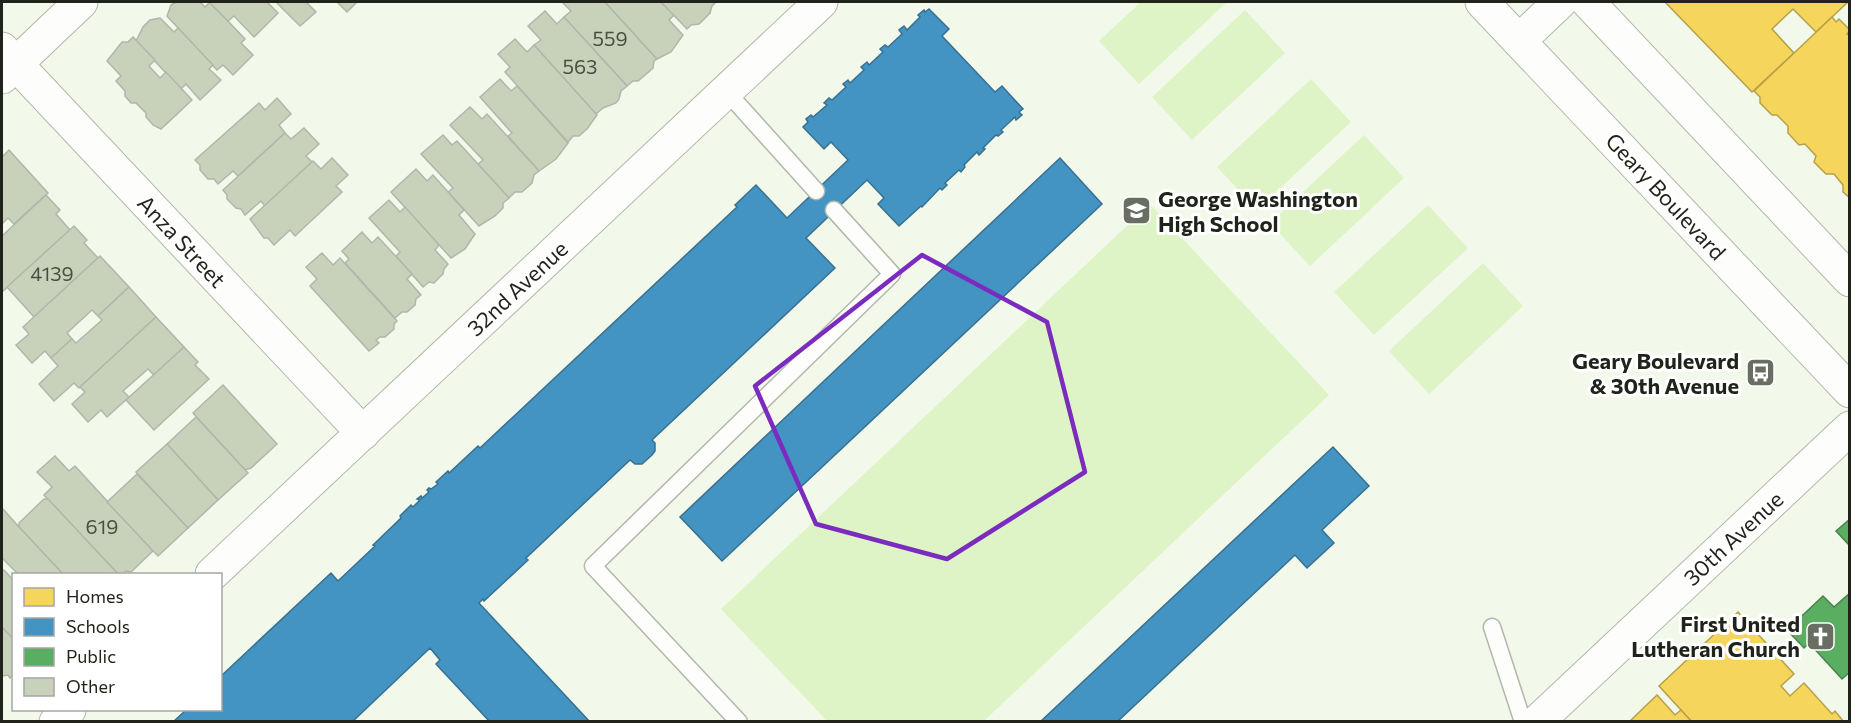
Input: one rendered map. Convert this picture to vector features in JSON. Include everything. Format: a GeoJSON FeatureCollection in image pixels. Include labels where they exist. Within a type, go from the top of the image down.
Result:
{"type":"FeatureCollection","features":[{"type":"Feature","properties":{"kind":"street"},"geometry":{"type":"LineString","coordinates":[[6,63],[81,2]]}},
{"type":"Feature","properties":{"kind":"street","name":"32nd Avenue"},"geometry":{"type":"LineString","coordinates":[[213,573],[821,2]]}},
{"type":"Feature","properties":{"kind":"street","name":"Geary Boulevard"},"geometry":{"type":"LineString","coordinates":[[1482,2],[1850,392]]}},
{"type":"Feature","properties":{"kind":"street"},"geometry":{"type":"LineString","coordinates":[[1519,41],[1560,2]]}},
{"type":"Feature","properties":{"kind":"street"},"geometry":{"type":"LineString","coordinates":[[1588,2],[1850,280]]}},
{"type":"Feature","properties":{"kind":"street","name":"Anza Street"},"geometry":{"type":"LineString","coordinates":[[6,63],[363,433]]}},
{"type":"Feature","properties":{"kind":"street","name":"30th Avenue"},"geometry":{"type":"LineString","coordinates":[[1537,722],[1850,428]]}},
{"type":"Feature","properties":{"kind":"street"},"geometry":{"type":"LineString","coordinates":[[56,722],[68,711]]}},
{"type":"Feature","properties":{"kind":"lane"},"geometry":{"type":"LineString","coordinates":[[726,91],[816,191]]}},
{"type":"Feature","properties":{"kind":"lane"},"geometry":{"type":"LineString","coordinates":[[739,722],[593,566],[892,274],[834,210]]}},
{"type":"Feature","properties":{"kind":"lane"},"geometry":{"type":"LineString","coordinates":[[1492,627],[1523,722]]}},
{"type":"Feature","properties":{"kind":"highlighted area"},"geometry":{"type":"Polygon","coordinates":[[[922,255],[1047,322],[1085,472],[947,559],[816,524],[755,386],[922,255]]]}},
{"type":"Feature","properties":{"kind":"green space"},"geometry":{"type":"Polygon","coordinates":[[[1141,2],[1227,2],[1139,84],[1099,41],[1141,2]]]}},
{"type":"Feature","properties":{"kind":"green space"},"geometry":{"type":"Polygon","coordinates":[[[1245,10],[1285,53],[1192,140],[1152,97],[1245,10]]]}},
{"type":"Feature","properties":{"kind":"green space"},"geometry":{"type":"Polygon","coordinates":[[[1311,79],[1351,122],[1257,210],[1217,167],[1311,79]]]}},
{"type":"Feature","properties":{"kind":"green space"},"geometry":{"type":"Polygon","coordinates":[[[1364,135],[1404,178],[1310,266],[1270,223],[1364,135]]]}},
{"type":"Feature","properties":{"kind":"green space"},"geometry":{"type":"Polygon","coordinates":[[[1150,204],[1329,395],[984,721],[827,721],[721,609],[1150,204]]]}},
{"type":"Feature","properties":{"kind":"green space"},"geometry":{"type":"Polygon","coordinates":[[[1428,205],[1468,248],[1374,335],[1334,292],[1428,205]]]}},
{"type":"Feature","properties":{"kind":"green space"},"geometry":{"type":"Polygon","coordinates":[[[1483,263],[1523,306],[1429,394],[1389,351],[1483,263]]]}},
{"type":"Feature","properties":{"kind":"building: Homes"},"geometry":{"type":"Polygon","coordinates":[[[1665,2],[1848,2],[1816,32],[1793,9],[1772,29],[1794,53],[1752,92],[1665,2]]]}},
{"type":"Feature","properties":{"kind":"building: Homes"},"geometry":{"type":"Polygon","coordinates":[[[1832,17],[1836,22],[1839,19],[1850,30],[1847,34],[1850,36],[1850,198],[1843,192],[1843,185],[1834,174],[1826,174],[1814,162],[1816,156],[1805,144],[1799,145],[1788,133],[1788,126],[1760,103],[1760,97],[1754,91],[1832,17]]]}},
{"type":"Feature","properties":{"kind":"building: Homes"},"geometry":{"type":"Polygon","coordinates":[[[1738,612],[1794,674],[1781,686],[1790,696],[1804,683],[1832,714],[1835,711],[1844,722],[1692,722],[1659,686],[1738,612]]]}},
{"type":"Feature","properties":{"kind":"building: Homes"},"geometry":{"type":"Polygon","coordinates":[[[1657,695],[1675,715],[1681,710],[1692,722],[1629,722],[1657,695]]]}},
{"type":"Feature","properties":{"kind":"building: Schools"},"geometry":{"type":"Polygon","coordinates":[[[929,9],[949,29],[942,36],[995,92],[1002,86],[1023,109],[1019,112],[1022,115],[1016,120],[1015,117],[1001,130],[1003,132],[996,135],[983,148],[985,149],[979,155],[977,152],[964,165],[961,172],[959,170],[945,183],[947,185],[942,190],[940,188],[899,226],[878,204],[884,198],[867,180],[806,238],[835,268],[652,440],[655,443],[655,451],[652,455],[642,464],[635,464],[630,460],[526,558],[528,560],[479,603],[590,722],[490,722],[436,664],[440,660],[430,648],[352,722],[173,722],[185,711],[222,711],[222,675],[331,573],[338,581],[375,546],[373,545],[411,505],[413,507],[420,500],[417,499],[429,492],[427,490],[429,488],[438,484],[436,482],[478,446],[480,448],[737,207],[735,205],[756,185],[787,218],[848,160],[831,142],[824,149],[803,127],[808,122],[806,119],[811,115],[813,117],[827,105],[824,103],[829,98],[832,100],[846,87],[843,84],[848,80],[850,83],[864,70],[861,67],[867,62],[869,65],[883,52],[880,49],[885,45],[888,47],[902,34],[899,30],[904,26],[907,30],[920,17],[918,15],[924,10],[925,12],[929,9]]]}},
{"type":"Feature","properties":{"kind":"building: Schools"},"geometry":{"type":"Polygon","coordinates":[[[1060,158],[1102,204],[722,561],[680,517],[1060,158]]]}},
{"type":"Feature","properties":{"kind":"building: Schools"},"geometry":{"type":"Polygon","coordinates":[[[1333,447],[1369,486],[1322,530],[1334,543],[1307,568],[1295,555],[1117,722],[1040,722],[1333,447]]]}},
{"type":"Feature","properties":{"kind":"building: Public"},"geometry":{"type":"Polygon","coordinates":[[[1850,519],[1850,546],[1836,531],[1850,519]]]}},
{"type":"Feature","properties":{"kind":"building: Public","name":"First United Lutheran Church"},"geometry":{"type":"Polygon","coordinates":[[[1850,593],[1850,672],[1842,679],[1809,643],[1804,648],[1787,630],[1823,596],[1834,607],[1850,593]]]}},
{"type":"Feature","properties":{"kind":"building: Other"},"geometry":{"type":"Polygon","coordinates":[[[176,2],[200,2],[205,7],[210,2],[245,39],[241,43],[253,55],[233,75],[223,65],[217,70],[167,16],[171,5],[176,2]]]}},
{"type":"Feature","properties":{"kind":"building: Other"},"geometry":{"type":"Polygon","coordinates":[[[209,2],[267,2],[278,13],[254,37],[234,16],[228,21],[209,2]]]}},
{"type":"Feature","properties":{"kind":"building: Other"},"geometry":{"type":"Polygon","coordinates":[[[276,2],[306,2],[316,12],[300,26],[276,2]]]}},
{"type":"Feature","properties":{"kind":"building: Other"},"geometry":{"type":"Polygon","coordinates":[[[337,2],[357,2],[347,12],[337,2]]]}},
{"type":"Feature","properties":{"kind":"building: Other"},"geometry":{"type":"Polygon","coordinates":[[[562,2],[605,2],[657,59],[654,61],[653,68],[638,81],[633,81],[627,86],[564,17],[571,11],[562,2]]]}},
{"type":"Feature","properties":{"kind":"building: Other"},"geometry":{"type":"Polygon","coordinates":[[[605,2],[661,2],[674,15],[669,20],[683,35],[671,52],[657,59],[605,2]]]}},
{"type":"Feature","properties":{"kind":"building: Other"},"geometry":{"type":"Polygon","coordinates":[[[661,2],[716,2],[710,13],[699,24],[691,25],[687,29],[661,2]]]}},
{"type":"Feature","properties":{"kind":"building: Other"},"geometry":{"type":"Polygon","coordinates":[[[545,11],[557,24],[564,17],[627,86],[621,91],[616,103],[603,108],[596,114],[534,45],[541,40],[528,26],[545,11]]]}},
{"type":"Feature","properties":{"kind":"building: Other"},"geometry":{"type":"Polygon","coordinates":[[[160,18],[174,32],[178,28],[213,65],[209,69],[221,80],[200,100],[186,84],[181,89],[136,41],[143,27],[150,20],[160,18]]]}},
{"type":"Feature","properties":{"kind":"building: Other"},"geometry":{"type":"Polygon","coordinates":[[[133,37],[155,60],[149,66],[160,78],[166,72],[192,100],[161,129],[153,125],[146,117],[146,113],[125,96],[125,91],[116,81],[121,76],[107,61],[122,42],[128,42],[133,37]]]}},
{"type":"Feature","properties":{"kind":"building: Other"},"geometry":{"type":"Polygon","coordinates":[[[515,39],[527,52],[534,45],[597,115],[579,136],[573,136],[568,142],[505,72],[510,67],[498,54],[515,39]]]}},
{"type":"Feature","properties":{"kind":"building: Other"},"geometry":{"type":"Polygon","coordinates":[[[500,79],[511,91],[517,86],[568,143],[556,159],[539,171],[508,136],[512,133],[480,97],[500,79]]]}},
{"type":"Feature","properties":{"kind":"building: Other"},"geometry":{"type":"Polygon","coordinates":[[[277,98],[291,114],[279,125],[285,133],[238,176],[233,171],[218,184],[214,179],[208,179],[195,160],[259,103],[265,110],[277,98]]]}},
{"type":"Feature","properties":{"kind":"building: Other"},"geometry":{"type":"Polygon","coordinates":[[[470,107],[482,119],[487,114],[539,171],[534,175],[532,183],[522,192],[515,192],[509,198],[478,164],[483,160],[450,125],[470,107]]]}},
{"type":"Feature","properties":{"kind":"building: Other"},"geometry":{"type":"Polygon","coordinates":[[[304,128],[319,144],[306,156],[312,162],[265,206],[261,201],[245,215],[241,209],[236,208],[227,199],[223,190],[285,133],[291,139],[304,128]]]}},
{"type":"Feature","properties":{"kind":"building: Other"},"geometry":{"type":"Polygon","coordinates":[[[443,135],[452,145],[457,141],[509,198],[495,216],[479,226],[448,192],[453,188],[421,154],[443,135]]]}},
{"type":"Feature","properties":{"kind":"building: Other"},"geometry":{"type":"Polygon","coordinates":[[[9,150],[48,193],[14,224],[8,218],[2,224],[2,157],[9,150]]]}},
{"type":"Feature","properties":{"kind":"building: Other"},"geometry":{"type":"Polygon","coordinates":[[[332,158],[348,175],[336,186],[342,192],[295,236],[290,230],[274,245],[268,238],[264,238],[250,219],[313,161],[321,169],[332,158]]]}},
{"type":"Feature","properties":{"kind":"building: Other"},"geometry":{"type":"Polygon","coordinates":[[[416,169],[427,181],[433,175],[464,210],[459,215],[475,234],[465,249],[451,258],[391,192],[416,169]]]}},
{"type":"Feature","properties":{"kind":"building: Other"},"geometry":{"type":"Polygon","coordinates":[[[46,195],[60,210],[56,214],[70,230],[2,292],[2,236],[46,195]]]}},
{"type":"Feature","properties":{"kind":"building: Other"},"geometry":{"type":"Polygon","coordinates":[[[389,200],[400,212],[405,207],[439,245],[435,250],[448,264],[443,274],[434,283],[429,282],[423,287],[396,256],[400,252],[369,218],[389,200]]]}},
{"type":"Feature","properties":{"kind":"building: Other"},"geometry":{"type":"Polygon","coordinates":[[[74,226],[87,240],[84,243],[98,258],[34,317],[7,287],[74,226]]]}},
{"type":"Feature","properties":{"kind":"building: Other"},"geometry":{"type":"Polygon","coordinates":[[[362,232],[372,243],[378,237],[412,274],[407,279],[421,295],[416,299],[415,305],[395,318],[345,263],[349,259],[342,251],[362,232]]]}},
{"type":"Feature","properties":{"kind":"building: Other"},"geometry":{"type":"Polygon","coordinates":[[[322,253],[333,265],[340,258],[397,321],[394,329],[385,337],[376,340],[379,343],[369,351],[310,286],[317,279],[306,267],[322,253]]]}},
{"type":"Feature","properties":{"kind":"building: Other"},"geometry":{"type":"Polygon","coordinates":[[[100,256],[129,287],[98,316],[92,310],[67,333],[72,339],[51,358],[45,351],[32,363],[16,345],[29,334],[23,327],[100,256]]]}},
{"type":"Feature","properties":{"kind":"building: Other"},"geometry":{"type":"Polygon","coordinates":[[[129,287],[156,317],[79,388],[74,383],[54,401],[39,384],[58,366],[51,358],[72,339],[76,343],[102,320],[98,316],[129,287]]]}},
{"type":"Feature","properties":{"kind":"building: Other"},"geometry":{"type":"Polygon","coordinates":[[[156,317],[184,347],[154,375],[148,369],[123,391],[129,397],[107,417],[101,410],[88,422],[72,404],[85,392],[80,387],[156,317]]]}},
{"type":"Feature","properties":{"kind":"building: Other"},"geometry":{"type":"Polygon","coordinates":[[[184,347],[198,362],[195,365],[209,379],[154,430],[126,400],[184,347]]]}},
{"type":"Feature","properties":{"kind":"building: Other"},"geometry":{"type":"Polygon","coordinates":[[[223,385],[277,444],[251,468],[245,470],[193,413],[223,385]]]}},
{"type":"Feature","properties":{"kind":"building: Other"},"geometry":{"type":"Polygon","coordinates":[[[196,417],[248,473],[218,500],[167,444],[196,417]]]}},
{"type":"Feature","properties":{"kind":"building: Other"},"geometry":{"type":"Polygon","coordinates":[[[167,444],[218,500],[188,528],[136,472],[167,444]]]}},
{"type":"Feature","properties":{"kind":"building: Other"},"geometry":{"type":"Polygon","coordinates":[[[55,456],[69,471],[75,466],[153,551],[131,572],[117,573],[44,495],[52,487],[37,472],[55,456]]]}},
{"type":"Feature","properties":{"kind":"building: Other"},"geometry":{"type":"Polygon","coordinates":[[[137,474],[188,528],[158,556],[107,502],[137,474]]]}},
{"type":"Feature","properties":{"kind":"building: Other"},"geometry":{"type":"Polygon","coordinates":[[[44,499],[48,499],[117,573],[62,573],[19,527],[19,523],[44,499]]]}},
{"type":"Feature","properties":{"kind":"building: Other"},"geometry":{"type":"Polygon","coordinates":[[[2,508],[62,573],[17,573],[2,558],[2,508]]]}},
{"type":"Feature","properties":{"kind":"building: Other"},"geometry":{"type":"Polygon","coordinates":[[[4,570],[12,579],[12,638],[2,627],[2,572],[4,570]]]}},
{"type":"Feature","properties":{"kind":"building: Other"},"geometry":{"type":"Polygon","coordinates":[[[2,627],[12,638],[12,676],[10,678],[8,675],[2,676],[2,627]]]}},
{"type":"Feature","properties":{"kind":"place","name":"George Washington High School"},"geometry":{"type":"Point","coordinates":[1137,211]}},
{"type":"Feature","properties":{"kind":"place","name":"Geary Boulevard & 30th Avenue"},"geometry":{"type":"Point","coordinates":[1760,373]}},
{"type":"Feature","properties":{"kind":"place","name":"First United Lutheran Church"},"geometry":{"type":"Point","coordinates":[1821,636]}}]}
